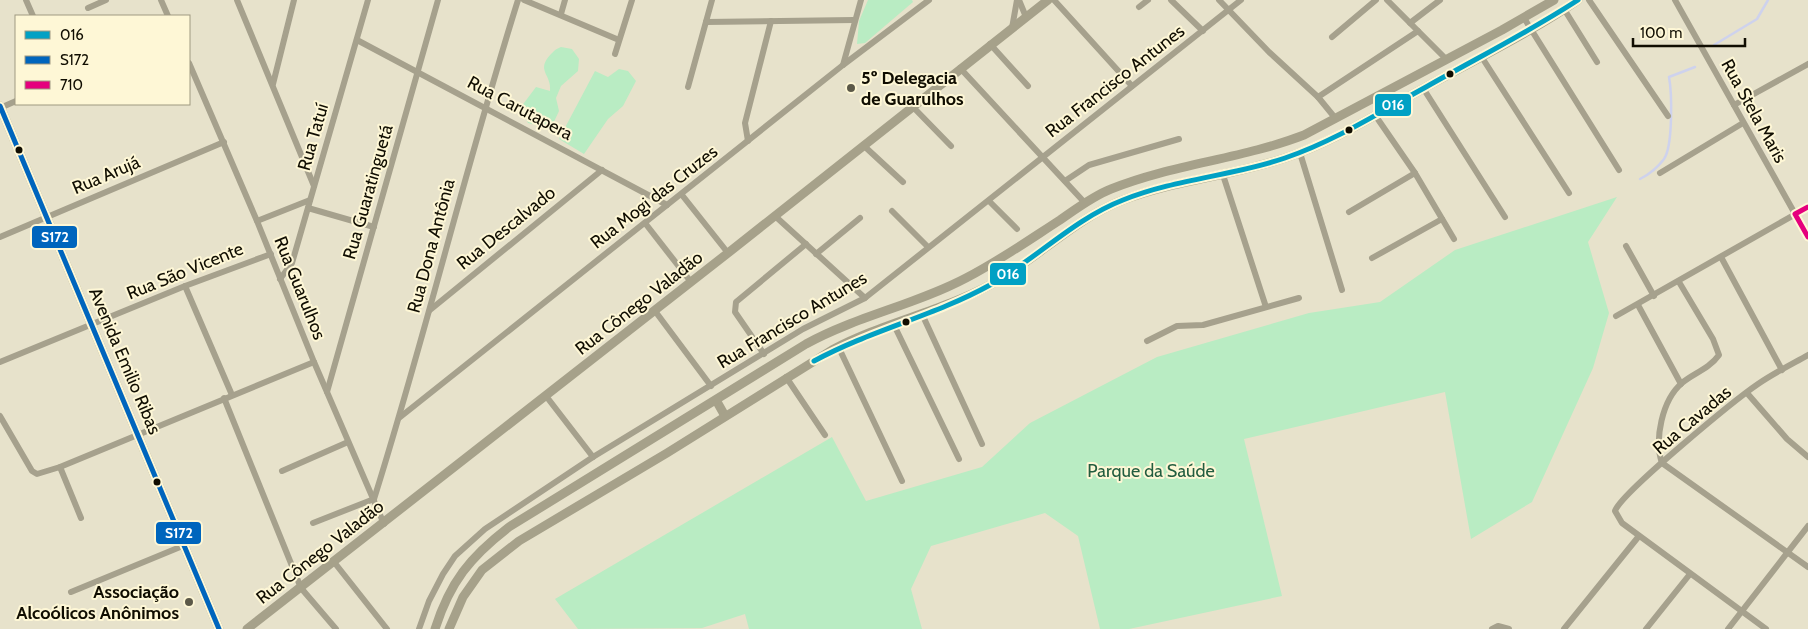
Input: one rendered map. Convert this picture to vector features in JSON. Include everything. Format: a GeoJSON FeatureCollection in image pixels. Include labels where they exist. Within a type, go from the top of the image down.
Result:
{"type":"FeatureCollection","features":[{"type":"Feature","properties":{"kind":"main road","name":"Rua Cônego Valadão"},"geometry":{"type":"LineString","coordinates":[[247,629],[384,524],[1048,0]]}},
{"type":"Feature","properties":{"kind":"main road"},"geometry":{"type":"LineString","coordinates":[[435,629],[449,592],[458,576],[486,544],[509,527],[824,334],[929,296],[972,275],[1105,192],[1132,181],[1277,145],[1304,135],[1524,18],[1554,0]]}},
{"type":"Feature","properties":{"kind":"main road"},"geometry":{"type":"LineString","coordinates":[[449,629],[462,597],[492,561],[582,502],[838,346],[922,314],[991,284],[1096,214],[1121,201],[1158,188],[1223,175],[1300,153],[1375,115],[1578,0]]}},
{"type":"Feature","properties":{"kind":"main road","name":"Avenida Emilio Ribas"},"geometry":{"type":"LineString","coordinates":[[0,107],[91,326],[140,435],[219,629]]}},
{"type":"Feature","properties":{"kind":"main road"},"geometry":{"type":"LineString","coordinates":[[716,399],[726,415]]}},
{"type":"Feature","properties":{"kind":"street"},"geometry":{"type":"LineString","coordinates":[[26,0],[33,15]]}},
{"type":"Feature","properties":{"kind":"street"},"geometry":{"type":"LineString","coordinates":[[88,8],[106,0]]}},
{"type":"Feature","properties":{"kind":"street"},"geometry":{"type":"LineString","coordinates":[[161,0],[168,15]]}},
{"type":"Feature","properties":{"kind":"street"},"geometry":{"type":"LineString","coordinates":[[237,0],[315,186]]}},
{"type":"Feature","properties":{"kind":"street"},"geometry":{"type":"LineString","coordinates":[[273,84],[294,0]]}},
{"type":"Feature","properties":{"kind":"street","name":"Rua Tatuí"},"geometry":{"type":"LineString","coordinates":[[280,279],[292,264],[368,0]]}},
{"type":"Feature","properties":{"kind":"street","name":"Rua Guaratinguetá"},"geometry":{"type":"LineString","coordinates":[[327,392],[438,0]]}},
{"type":"Feature","properties":{"kind":"street","name":"Rua Dona Antônia"},"geometry":{"type":"LineString","coordinates":[[374,499],[430,310],[484,106],[518,0]]}},
{"type":"Feature","properties":{"kind":"street"},"geometry":{"type":"LineString","coordinates":[[524,0],[619,40]]}},
{"type":"Feature","properties":{"kind":"street"},"geometry":{"type":"LineString","coordinates":[[561,14],[565,0]]}},
{"type":"Feature","properties":{"kind":"street"},"geometry":{"type":"LineString","coordinates":[[615,54],[632,0]]}},
{"type":"Feature","properties":{"kind":"street"},"geometry":{"type":"LineString","coordinates":[[688,87],[712,0]]}},
{"type":"Feature","properties":{"kind":"street"},"geometry":{"type":"LineString","coordinates":[[843,65],[860,0]]}},
{"type":"Feature","properties":{"kind":"street","name":"Rua Mogi das Cruzes"},"geometry":{"type":"LineString","coordinates":[[399,418],[682,195],[843,65],[930,0]]}},
{"type":"Feature","properties":{"kind":"street"},"geometry":{"type":"LineString","coordinates":[[1018,0],[1026,17]]}},
{"type":"Feature","properties":{"kind":"street"},"geometry":{"type":"LineString","coordinates":[[1012,28],[1018,0]]}},
{"type":"Feature","properties":{"kind":"street"},"geometry":{"type":"LineString","coordinates":[[1054,0],[1132,86]]}},
{"type":"Feature","properties":{"kind":"street"},"geometry":{"type":"LineString","coordinates":[[1139,7],[1148,0]]}},
{"type":"Feature","properties":{"kind":"street"},"geometry":{"type":"LineString","coordinates":[[1171,0],[1203,31]]}},
{"type":"Feature","properties":{"kind":"street"},"geometry":{"type":"LineString","coordinates":[[1219,0],[1289,72],[1318,97],[1336,119]]}},
{"type":"Feature","properties":{"kind":"street","name":"Rua Francisco Antunes"},"geometry":{"type":"LineString","coordinates":[[419,629],[428,601],[442,574],[468,543],[498,520],[593,457],[764,354],[803,328],[865,298],[1241,0]]}},
{"type":"Feature","properties":{"kind":"street"},"geometry":{"type":"LineString","coordinates":[[1332,37],[1376,0]]}},
{"type":"Feature","properties":{"kind":"street"},"geometry":{"type":"LineString","coordinates":[[1387,0],[1446,59]]}},
{"type":"Feature","properties":{"kind":"street"},"geometry":{"type":"LineString","coordinates":[[1410,23],[1440,0]]}},
{"type":"Feature","properties":{"kind":"street"},"geometry":{"type":"LineString","coordinates":[[1590,0],[1668,116]]}},
{"type":"Feature","properties":{"kind":"street","name":"Rua Stela Maris"},"geometry":{"type":"LineString","coordinates":[[1675,0],[1808,237]]}},
{"type":"Feature","properties":{"kind":"street"},"geometry":{"type":"LineString","coordinates":[[1564,9],[1597,62]]}},
{"type":"Feature","properties":{"kind":"street"},"geometry":{"type":"LineString","coordinates":[[1524,18],[1619,170]]}},
{"type":"Feature","properties":{"kind":"street"},"geometry":{"type":"LineString","coordinates":[[706,22],[854,20]]}},
{"type":"Feature","properties":{"kind":"street"},"geometry":{"type":"LineString","coordinates":[[748,141],[745,123],[771,21]]}},
{"type":"Feature","properties":{"kind":"street"},"geometry":{"type":"LineString","coordinates":[[1318,97],[1418,31]]}},
{"type":"Feature","properties":{"kind":"street","name":"Rua Carutapera"},"geometry":{"type":"LineString","coordinates":[[357,40],[667,205]]}},
{"type":"Feature","properties":{"kind":"street"},"geometry":{"type":"LineString","coordinates":[[990,44],[1028,86]]}},
{"type":"Feature","properties":{"kind":"street"},"geometry":{"type":"LineString","coordinates":[[1481,56],[1569,193]]}},
{"type":"Feature","properties":{"kind":"street"},"geometry":{"type":"LineString","coordinates":[[1734,105],[1808,64]]}},
{"type":"Feature","properties":{"kind":"street","name":"Rua Guarulhos"},"geometry":{"type":"LineString","coordinates":[[190,65],[384,524]]}},
{"type":"Feature","properties":{"kind":"street"},"geometry":{"type":"LineString","coordinates":[[960,68],[1085,203]]}},
{"type":"Feature","properties":{"kind":"street"},"geometry":{"type":"LineString","coordinates":[[1423,88],[1505,217]]}},
{"type":"Feature","properties":{"kind":"street"},"geometry":{"type":"LineString","coordinates":[[0,107],[15,101]]}},
{"type":"Feature","properties":{"kind":"street"},"geometry":{"type":"LineString","coordinates":[[912,106],[951,146]]}},
{"type":"Feature","properties":{"kind":"street"},"geometry":{"type":"LineString","coordinates":[[1375,115],[1414,173],[1454,239]]}},
{"type":"Feature","properties":{"kind":"street"},"geometry":{"type":"LineString","coordinates":[[1660,173],[1743,123]]}},
{"type":"Feature","properties":{"kind":"street"},"geometry":{"type":"LineString","coordinates":[[1065,181],[1089,165],[1179,139]]}},
{"type":"Feature","properties":{"kind":"street","name":"Rua Arujá"},"geometry":{"type":"LineString","coordinates":[[0,237],[224,142]]}},
{"type":"Feature","properties":{"kind":"street"},"geometry":{"type":"LineString","coordinates":[[863,145],[903,182]]}},
{"type":"Feature","properties":{"kind":"street"},"geometry":{"type":"LineString","coordinates":[[1300,153],[1342,290]]}},
{"type":"Feature","properties":{"kind":"street","name":"Rua Descalvado"},"geometry":{"type":"LineString","coordinates":[[430,310],[602,170]]}},
{"type":"Feature","properties":{"kind":"street"},"geometry":{"type":"LineString","coordinates":[[1349,212],[1414,173]]}},
{"type":"Feature","properties":{"kind":"street"},"geometry":{"type":"LineString","coordinates":[[1223,175],[1266,307]]}},
{"type":"Feature","properties":{"kind":"street"},"geometry":{"type":"LineString","coordinates":[[682,195],[728,253]]}},
{"type":"Feature","properties":{"kind":"street"},"geometry":{"type":"LineString","coordinates":[[257,221],[310,200]]}},
{"type":"Feature","properties":{"kind":"street"},"geometry":{"type":"LineString","coordinates":[[989,201],[1017,229]]}},
{"type":"Feature","properties":{"kind":"street"},"geometry":{"type":"LineString","coordinates":[[1616,316],[1679,282],[1808,207]]}},
{"type":"Feature","properties":{"kind":"street"},"geometry":{"type":"LineString","coordinates":[[308,208],[374,226]]}},
{"type":"Feature","properties":{"kind":"street"},"geometry":{"type":"LineString","coordinates":[[892,210],[928,247]]}},
{"type":"Feature","properties":{"kind":"street"},"geometry":{"type":"LineString","coordinates":[[775,216],[865,298]]}},
{"type":"Feature","properties":{"kind":"street"},"geometry":{"type":"LineString","coordinates":[[816,254],[860,218]]}},
{"type":"Feature","properties":{"kind":"street"},"geometry":{"type":"LineString","coordinates":[[1372,258],[1442,219]]}},
{"type":"Feature","properties":{"kind":"street"},"geometry":{"type":"LineString","coordinates":[[645,223],[691,282]]}},
{"type":"Feature","properties":{"kind":"street"},"geometry":{"type":"LineString","coordinates":[[764,354],[735,312],[738,300],[806,244]]}},
{"type":"Feature","properties":{"kind":"street"},"geometry":{"type":"LineString","coordinates":[[1626,246],[1654,296]]}},
{"type":"Feature","properties":{"kind":"street","name":"Rua São Vicente"},"geometry":{"type":"LineString","coordinates":[[0,362],[185,286],[271,254]]}},
{"type":"Feature","properties":{"kind":"street"},"geometry":{"type":"LineString","coordinates":[[1722,257],[1782,370]]}},
{"type":"Feature","properties":{"kind":"street"},"geometry":{"type":"LineString","coordinates":[[1679,282],[1713,339],[1719,355],[1713,363],[1681,384],[1669,403],[1661,426],[1658,453],[1662,463],[1808,567]]}},
{"type":"Feature","properties":{"kind":"street"},"geometry":{"type":"LineString","coordinates":[[185,286],[232,395]]}},
{"type":"Feature","properties":{"kind":"street"},"geometry":{"type":"LineString","coordinates":[[1146,341],[1177,326],[1203,325],[1300,298]]}},
{"type":"Feature","properties":{"kind":"street"},"geometry":{"type":"LineString","coordinates":[[1638,304],[1681,384]]}},
{"type":"Feature","properties":{"kind":"street"},"geometry":{"type":"LineString","coordinates":[[655,311],[711,386]]}},
{"type":"Feature","properties":{"kind":"street"},"geometry":{"type":"LineString","coordinates":[[922,314],[982,444]]}},
{"type":"Feature","properties":{"kind":"street"},"geometry":{"type":"LineString","coordinates":[[894,325],[959,459]]}},
{"type":"Feature","properties":{"kind":"street"},"geometry":{"type":"LineString","coordinates":[[838,346],[902,481]]}},
{"type":"Feature","properties":{"kind":"street","name":"Rua Cavadas"},"geometry":{"type":"LineString","coordinates":[[1639,536],[1616,516],[1617,507],[1662,463],[1758,384],[1808,355]]}},
{"type":"Feature","properties":{"kind":"street"},"geometry":{"type":"LineString","coordinates":[[0,416],[32,471],[37,474],[60,467],[140,435],[224,398],[314,362]]}},
{"type":"Feature","properties":{"kind":"street"},"geometry":{"type":"LineString","coordinates":[[786,377],[825,435]]}},
{"type":"Feature","properties":{"kind":"street"},"geometry":{"type":"LineString","coordinates":[[1747,393],[1787,439],[1808,457]]}},
{"type":"Feature","properties":{"kind":"street"},"geometry":{"type":"LineString","coordinates":[[546,396],[593,457]]}},
{"type":"Feature","properties":{"kind":"street"},"geometry":{"type":"LineString","coordinates":[[224,398],[301,588],[336,629]]}},
{"type":"Feature","properties":{"kind":"street"},"geometry":{"type":"LineString","coordinates":[[282,471],[348,442]]}},
{"type":"Feature","properties":{"kind":"street"},"geometry":{"type":"LineString","coordinates":[[60,467],[81,518]]}},
{"type":"Feature","properties":{"kind":"street"},"geometry":{"type":"LineString","coordinates":[[313,523],[374,499]]}},
{"type":"Feature","properties":{"kind":"street"},"geometry":{"type":"LineString","coordinates":[[1728,629],[1808,526]]}},
{"type":"Feature","properties":{"kind":"street"},"geometry":{"type":"LineString","coordinates":[[1564,629],[1639,536],[1766,629]]}},
{"type":"Feature","properties":{"kind":"street"},"geometry":{"type":"LineString","coordinates":[[71,592],[185,545]]}},
{"type":"Feature","properties":{"kind":"street"},"geometry":{"type":"LineString","coordinates":[[334,562],[387,629]]}},
{"type":"Feature","properties":{"kind":"street"},"geometry":{"type":"LineString","coordinates":[[1646,629],[1690,574]]}},
{"type":"Feature","properties":{"kind":"street"},"geometry":{"type":"LineString","coordinates":[[1493,628],[1502,626],[1509,629]]}},
{"type":"Feature","properties":{"kind":"green space"},"geometry":{"type":"Polygon","coordinates":[[[868,0],[912,0],[913,2],[865,43],[857,44],[859,21],[868,0]]]}},
{"type":"Feature","properties":{"kind":"green space"},"geometry":{"type":"Polygon","coordinates":[[[561,47],[572,49],[579,59],[578,71],[561,86],[556,98],[559,111],[552,126],[544,127],[528,123],[521,107],[536,87],[550,91],[544,65],[551,54],[561,47]]]}},
{"type":"Feature","properties":{"kind":"green space"},"geometry":{"type":"Polygon","coordinates":[[[619,69],[628,71],[636,81],[623,106],[608,119],[584,154],[559,139],[595,71],[608,77],[619,69]]]}},
{"type":"Feature","properties":{"kind":"green space","name":"Parque da Saúde"},"geometry":{"type":"Polygon","coordinates":[[[1617,197],[1588,242],[1609,313],[1593,368],[1532,502],[1471,539],[1445,392],[1244,439],[1282,596],[1129,629],[1100,629],[1078,536],[1045,513],[931,546],[911,589],[922,629],[749,629],[745,614],[702,628],[578,629],[555,599],[832,437],[866,501],[982,467],[1030,423],[1157,357],[1309,313],[1380,302],[1455,250],[1617,197]]]}},
{"type":"Feature","properties":{"kind":"waterway"},"geometry":{"type":"LineString","coordinates":[[1714,45],[1757,19],[1768,0]]}},
{"type":"Feature","properties":{"kind":"waterway"},"geometry":{"type":"LineString","coordinates":[[1640,179],[1659,165],[1667,152],[1671,119],[1669,77],[1695,67]]}},
{"type":"Feature","properties":{"kind":"transit line","name":"016"},"geometry":{"type":"LineString","coordinates":[[814,361],[858,340],[969,296],[1007,275],[1088,218],[1123,200],[1163,187],[1265,164],[1322,143],[1503,45],[1578,0]]}},
{"type":"Feature","properties":{"kind":"transit line","name":"S172"},"geometry":{"type":"LineString","coordinates":[[0,106],[219,629]]}},
{"type":"Feature","properties":{"kind":"transit line","name":"710"},"geometry":{"type":"LineString","coordinates":[[1808,207],[1795,214],[1808,237]]}},
{"type":"Feature","properties":{"kind":"place","name":"5º Delegacia de Guarulhos"},"geometry":{"type":"Point","coordinates":[851,88]}},
{"type":"Feature","properties":{"kind":"place","name":"Associação Alcoólicos Anônimos"},"geometry":{"type":"Point","coordinates":[189,602]}}]}
